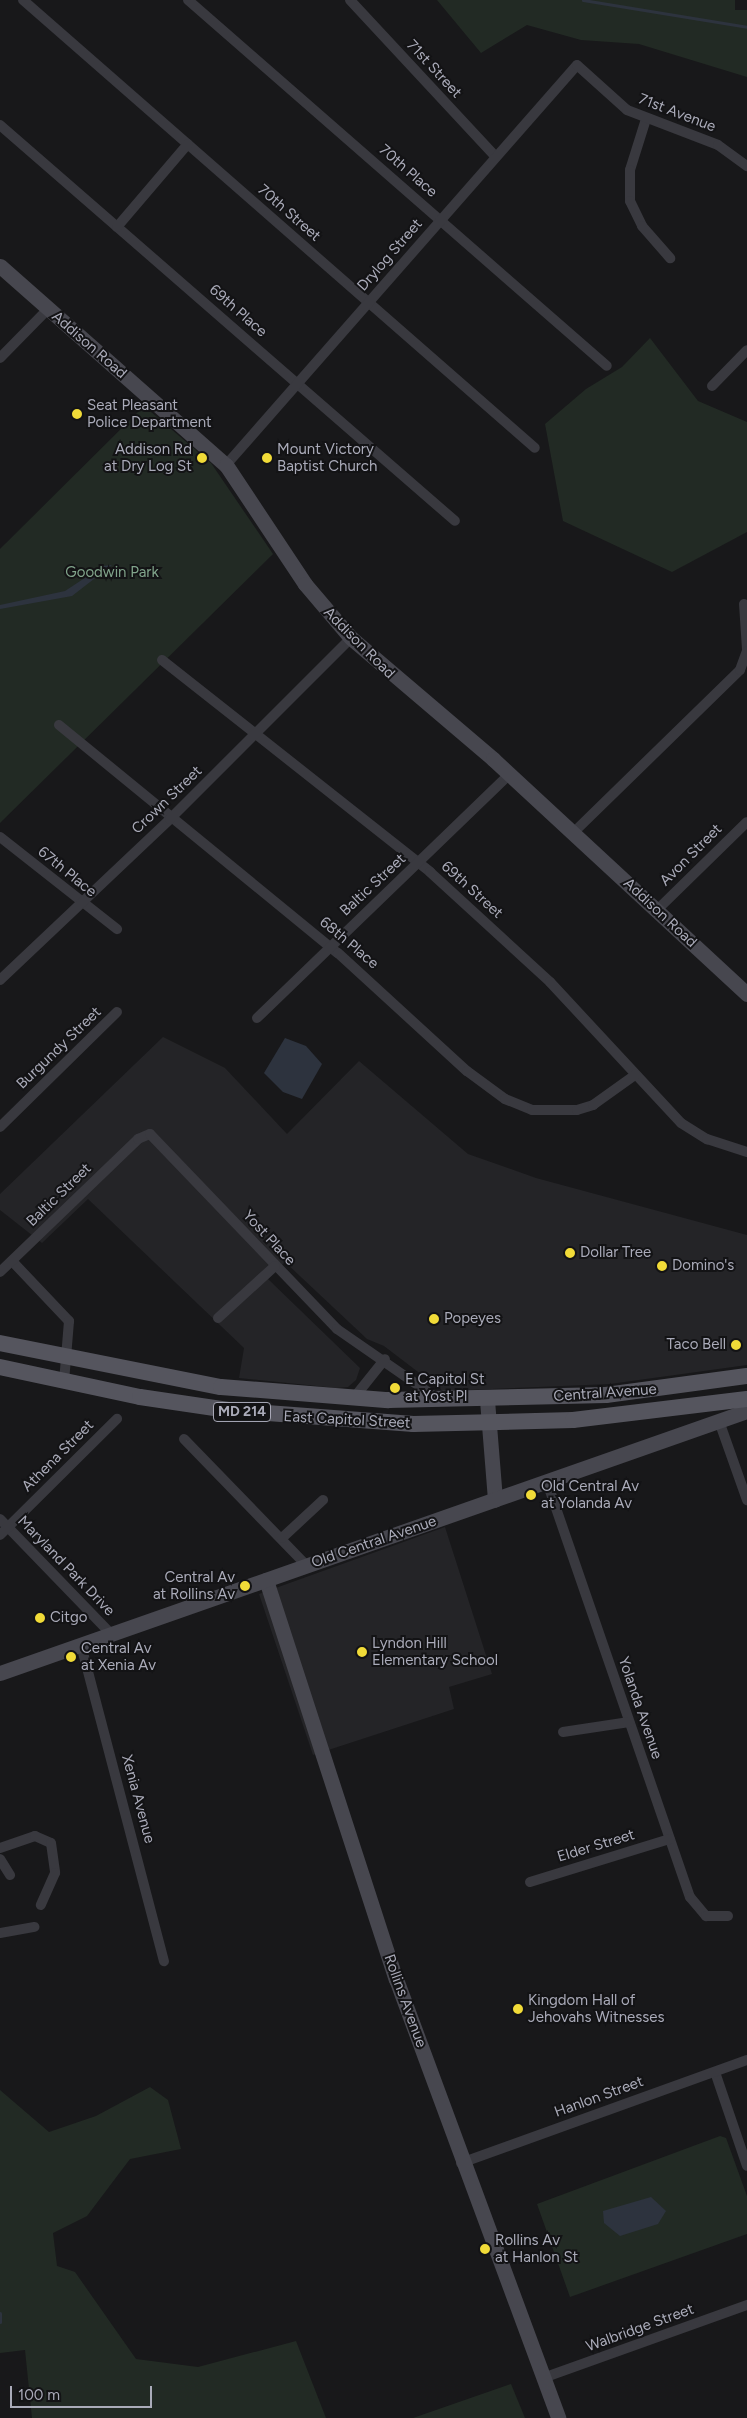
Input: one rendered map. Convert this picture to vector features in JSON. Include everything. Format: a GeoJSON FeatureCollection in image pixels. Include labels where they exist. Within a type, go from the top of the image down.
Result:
{"type":"FeatureCollection","features":[{"type":"Feature","properties":{"kind":"main road","name":"Addison Road"},"geometry":{"type":"LineString","coordinates":[[0,266],[226,465],[305,584],[351,638],[510,774],[656,911],[745,988]]}},
{"type":"Feature","properties":{"kind":"main road","name":"East Capitol Street"},"geometry":{"type":"LineString","coordinates":[[0,1343],[67,1359],[222,1387],[353,1399],[487,1400]]}},
{"type":"Feature","properties":{"kind":"main road","name":"East Capitol Street"},"geometry":{"type":"LineString","coordinates":[[0,1367],[140,1398],[312,1419],[489,1423]]}},
{"type":"Feature","properties":{"kind":"main road","name":"Central Avenue"},"geometry":{"type":"LineString","coordinates":[[487,1400],[615,1394],[747,1376]]}},
{"type":"Feature","properties":{"kind":"main road","name":"Central Avenue"},"geometry":{"type":"LineString","coordinates":[[489,1423],[636,1415],[747,1399]]}},
{"type":"Feature","properties":{"kind":"main road"},"geometry":{"type":"LineString","coordinates":[[487,1400],[495,1500]]}},
{"type":"Feature","properties":{"kind":"main road","name":"Old Central Avenue"},"geometry":{"type":"LineString","coordinates":[[0,1673],[747,1411]]}},
{"type":"Feature","properties":{"kind":"main road","name":"Rollins Avenue"},"geometry":{"type":"LineString","coordinates":[[266,1580],[461,2163],[558,2418]]}},
{"type":"Feature","properties":{"kind":"street","name":"70th Street"},"geometry":{"type":"LineString","coordinates":[[23,0],[535,448]]}},
{"type":"Feature","properties":{"kind":"street","name":"70th Place"},"geometry":{"type":"LineString","coordinates":[[188,0],[607,366]]}},
{"type":"Feature","properties":{"kind":"street","name":"71st Street"},"geometry":{"type":"LineString","coordinates":[[350,0],[496,157]]}},
{"type":"Feature","properties":{"kind":"street","name":"Drylog Street"},"geometry":{"type":"LineString","coordinates":[[226,465],[577,65]]}},
{"type":"Feature","properties":{"kind":"street","name":"71st Avenue"},"geometry":{"type":"LineString","coordinates":[[577,65],[611,99],[646,119],[718,145],[747,166]]}},
{"type":"Feature","properties":{"kind":"street"},"geometry":{"type":"LineString","coordinates":[[646,119],[630,170],[630,201],[639,221],[670,258]]}},
{"type":"Feature","properties":{"kind":"street","name":"69th Place"},"geometry":{"type":"LineString","coordinates":[[0,125],[298,383],[455,522]]}},
{"type":"Feature","properties":{"kind":"street"},"geometry":{"type":"LineString","coordinates":[[117,227],[188,144]]}},
{"type":"Feature","properties":{"kind":"street"},"geometry":{"type":"LineString","coordinates":[[0,358],[48,309]]}},
{"type":"Feature","properties":{"kind":"street"},"geometry":{"type":"LineString","coordinates":[[712,386],[747,350]]}},
{"type":"Feature","properties":{"kind":"street"},"geometry":{"type":"LineString","coordinates":[[573,833],[743,673],[747,650],[744,604]]}},
{"type":"Feature","properties":{"kind":"street","name":"Crown Street"},"geometry":{"type":"LineString","coordinates":[[0,980],[170,819],[351,638]]}},
{"type":"Feature","properties":{"kind":"street","name":"69th Street"},"geometry":{"type":"LineString","coordinates":[[162,660],[419,862],[526,958],[681,1123],[707,1139],[747,1152]]}},
{"type":"Feature","properties":{"kind":"street","name":"68th Place"},"geometry":{"type":"LineString","coordinates":[[59,725],[170,819],[330,946],[467,1071],[517,1105],[548,1112],[577,1110],[593,1105],[635,1075]]}},
{"type":"Feature","properties":{"kind":"street","name":"Baltic Street"},"geometry":{"type":"LineString","coordinates":[[257,1018],[510,774]]}},
{"type":"Feature","properties":{"kind":"street","name":"Avon Street"},"geometry":{"type":"LineString","coordinates":[[656,911],[747,822]]}},
{"type":"Feature","properties":{"kind":"street","name":"67th Place"},"geometry":{"type":"LineString","coordinates":[[0,837],[81,903],[117,928]]}},
{"type":"Feature","properties":{"kind":"street","name":"Burgundy Street"},"geometry":{"type":"LineString","coordinates":[[0,1127],[117,1012]]}},
{"type":"Feature","properties":{"kind":"street","name":"Yost Place"},"geometry":{"type":"LineString","coordinates":[[138,1139],[150,1134],[167,1148],[275,1266],[337,1329],[386,1359],[440,1401]]}},
{"type":"Feature","properties":{"kind":"street","name":"Baltic Street"},"geometry":{"type":"LineString","coordinates":[[0,1272],[138,1139]]}},
{"type":"Feature","properties":{"kind":"street"},"geometry":{"type":"LineString","coordinates":[[12,1261],[69,1321],[64,1382]]}},
{"type":"Feature","properties":{"kind":"street"},"geometry":{"type":"LineString","coordinates":[[218,1318],[275,1266]]}},
{"type":"Feature","properties":{"kind":"street"},"geometry":{"type":"LineString","coordinates":[[353,1399],[386,1359]]}},
{"type":"Feature","properties":{"kind":"street","name":"Athena Street"},"geometry":{"type":"LineString","coordinates":[[0,1535],[117,1419]]}},
{"type":"Feature","properties":{"kind":"street"},"geometry":{"type":"LineString","coordinates":[[719,1420],[747,1500]]}},
{"type":"Feature","properties":{"kind":"street"},"geometry":{"type":"LineString","coordinates":[[184,1439],[282,1538],[306,1566]]}},
{"type":"Feature","properties":{"kind":"street","name":"Yolanda Avenue"},"geometry":{"type":"LineString","coordinates":[[547,1482],[670,1839],[697,1910],[711,1918],[728,1916]]}},
{"type":"Feature","properties":{"kind":"street"},"geometry":{"type":"LineString","coordinates":[[282,1538],[323,1500]]}},
{"type":"Feature","properties":{"kind":"street","name":"Maryland Park Drive"},"geometry":{"type":"LineString","coordinates":[[0,1519],[111,1634]]}},
{"type":"Feature","properties":{"kind":"street","name":"Xenia Avenue"},"geometry":{"type":"LineString","coordinates":[[81,1645],[164,1962]]}},
{"type":"Feature","properties":{"kind":"street"},"geometry":{"type":"LineString","coordinates":[[562,1732],[629,1722]]}},
{"type":"Feature","properties":{"kind":"street"},"geometry":{"type":"LineString","coordinates":[[0,1848],[35,1836],[51,1843],[55,1873],[41,1905]]}},
{"type":"Feature","properties":{"kind":"street","name":"Elder Street"},"geometry":{"type":"LineString","coordinates":[[530,1882],[670,1839]]}},
{"type":"Feature","properties":{"kind":"street"},"geometry":{"type":"LineString","coordinates":[[0,1859],[10,1874]]}},
{"type":"Feature","properties":{"kind":"street"},"geometry":{"type":"LineString","coordinates":[[0,1933],[34,1927]]}},
{"type":"Feature","properties":{"kind":"street","name":"Hanlon Street"},"geometry":{"type":"LineString","coordinates":[[461,2163],[747,2060]]}},
{"type":"Feature","properties":{"kind":"street"},"geometry":{"type":"LineString","coordinates":[[715,2072],[747,2166]]}},
{"type":"Feature","properties":{"kind":"street","name":"Walbridge Street"},"geometry":{"type":"LineString","coordinates":[[543,2378],[747,2306]]}},
{"type":"Feature","properties":{"kind":"shaded area"},"geometry":{"type":"Polygon","coordinates":[[[112,565],[72,596],[0,609],[0,605],[65,591],[103,566],[112,565]]]}},
{"type":"Feature","properties":{"kind":"shaded area"},"geometry":{"type":"Polygon","coordinates":[[[163,1037],[225,1068],[287,1134],[359,1061],[468,1154],[536,1178],[747,1235],[747,1365],[610,1384],[443,1391],[384,1346],[367,1339],[285,1262],[268,1279],[360,1368],[356,1380],[348,1387],[336,1388],[239,1378],[244,1348],[88,1199],[42,1243],[0,1210],[0,1194],[163,1037]]]}},
{"type":"Feature","properties":{"kind":"shaded area"},"geometry":{"type":"Polygon","coordinates":[[[285,1038],[306,1046],[322,1064],[302,1099],[283,1092],[264,1073],[285,1038]]]}},
{"type":"Feature","properties":{"kind":"shaded area"},"geometry":{"type":"Polygon","coordinates":[[[445,1527],[492,1674],[449,1687],[454,1709],[313,1755],[259,1594],[445,1527]]]}},
{"type":"Feature","properties":{"kind":"shaded area"},"geometry":{"type":"Polygon","coordinates":[[[651,2197],[666,2211],[658,2224],[620,2236],[604,2223],[603,2211],[651,2197]]]}},
{"type":"Feature","properties":{"kind":"green space"},"geometry":{"type":"Polygon","coordinates":[[[437,0],[735,0],[735,10],[747,10],[747,77],[639,44],[581,40],[527,25],[481,53],[437,0]]]}},
{"type":"Feature","properties":{"kind":"green space"},"geometry":{"type":"Polygon","coordinates":[[[650,338],[698,401],[747,422],[747,532],[672,572],[563,521],[545,424],[586,389],[622,367],[650,338]]]}},
{"type":"Feature","properties":{"kind":"green space","name":"Goodwin Park"},"geometry":{"type":"Polygon","coordinates":[[[144,406],[211,463],[273,554],[0,823],[0,549],[144,406]]]}},
{"type":"Feature","properties":{"kind":"green space"},"geometry":{"type":"Polygon","coordinates":[[[150,2087],[168,2100],[181,2149],[130,2159],[87,2216],[53,2233],[57,2266],[75,2272],[136,2359],[198,2367],[296,2341],[326,2418],[32,2418],[25,2350],[0,2353],[0,2090],[49,2132],[96,2116],[150,2087]]]}},
{"type":"Feature","properties":{"kind":"green space"},"geometry":{"type":"Polygon","coordinates":[[[720,2136],[726,2138],[747,2196],[747,2234],[570,2297],[537,2204],[720,2136]]]}},
{"type":"Feature","properties":{"kind":"green space"},"geometry":{"type":"Polygon","coordinates":[[[511,2384],[525,2418],[413,2418],[511,2384]]]}},
{"type":"Feature","properties":{"kind":"waterway"},"geometry":{"type":"LineString","coordinates":[[583,0],[747,27]]}},
{"type":"Feature","properties":{"kind":"waterway"},"geometry":{"type":"LineString","coordinates":[[0,2313],[0,2322]]}},
{"type":"Feature","properties":{"kind":"place","name":"Seat Pleasant Police Department"},"geometry":{"type":"Point","coordinates":[77,414]}},
{"type":"Feature","properties":{"kind":"place","name":"Addison Rd at Dry Log St"},"geometry":{"type":"Point","coordinates":[202,458]}},
{"type":"Feature","properties":{"kind":"place","name":"Mount Victory Baptist Church"},"geometry":{"type":"Point","coordinates":[267,458]}},
{"type":"Feature","properties":{"kind":"place","name":"Dollar Tree"},"geometry":{"type":"Point","coordinates":[570,1253]}},
{"type":"Feature","properties":{"kind":"place","name":"Domino's"},"geometry":{"type":"Point","coordinates":[662,1266]}},
{"type":"Feature","properties":{"kind":"place","name":"Popeyes"},"geometry":{"type":"Point","coordinates":[434,1319]}},
{"type":"Feature","properties":{"kind":"place","name":"Taco Bell"},"geometry":{"type":"Point","coordinates":[736,1345]}},
{"type":"Feature","properties":{"kind":"place","name":"E Capitol St at Yost Pl"},"geometry":{"type":"Point","coordinates":[395,1388]}},
{"type":"Feature","properties":{"kind":"place","name":"Old Central Av at Yolanda Av"},"geometry":{"type":"Point","coordinates":[531,1495]}},
{"type":"Feature","properties":{"kind":"place","name":"Central Av at Rollins Av"},"geometry":{"type":"Point","coordinates":[245,1586]}},
{"type":"Feature","properties":{"kind":"place","name":"Citgo"},"geometry":{"type":"Point","coordinates":[40,1618]}},
{"type":"Feature","properties":{"kind":"place","name":"Lyndon Hill Elementary School"},"geometry":{"type":"Point","coordinates":[362,1652]}},
{"type":"Feature","properties":{"kind":"place","name":"Central Av at Xenia Av"},"geometry":{"type":"Point","coordinates":[71,1657]}},
{"type":"Feature","properties":{"kind":"place","name":"Kingdom Hall of Jehovahs Witnesses"},"geometry":{"type":"Point","coordinates":[518,2009]}},
{"type":"Feature","properties":{"kind":"place","name":"Rollins Av at Hanlon St"},"geometry":{"type":"Point","coordinates":[485,2249]}}]}
